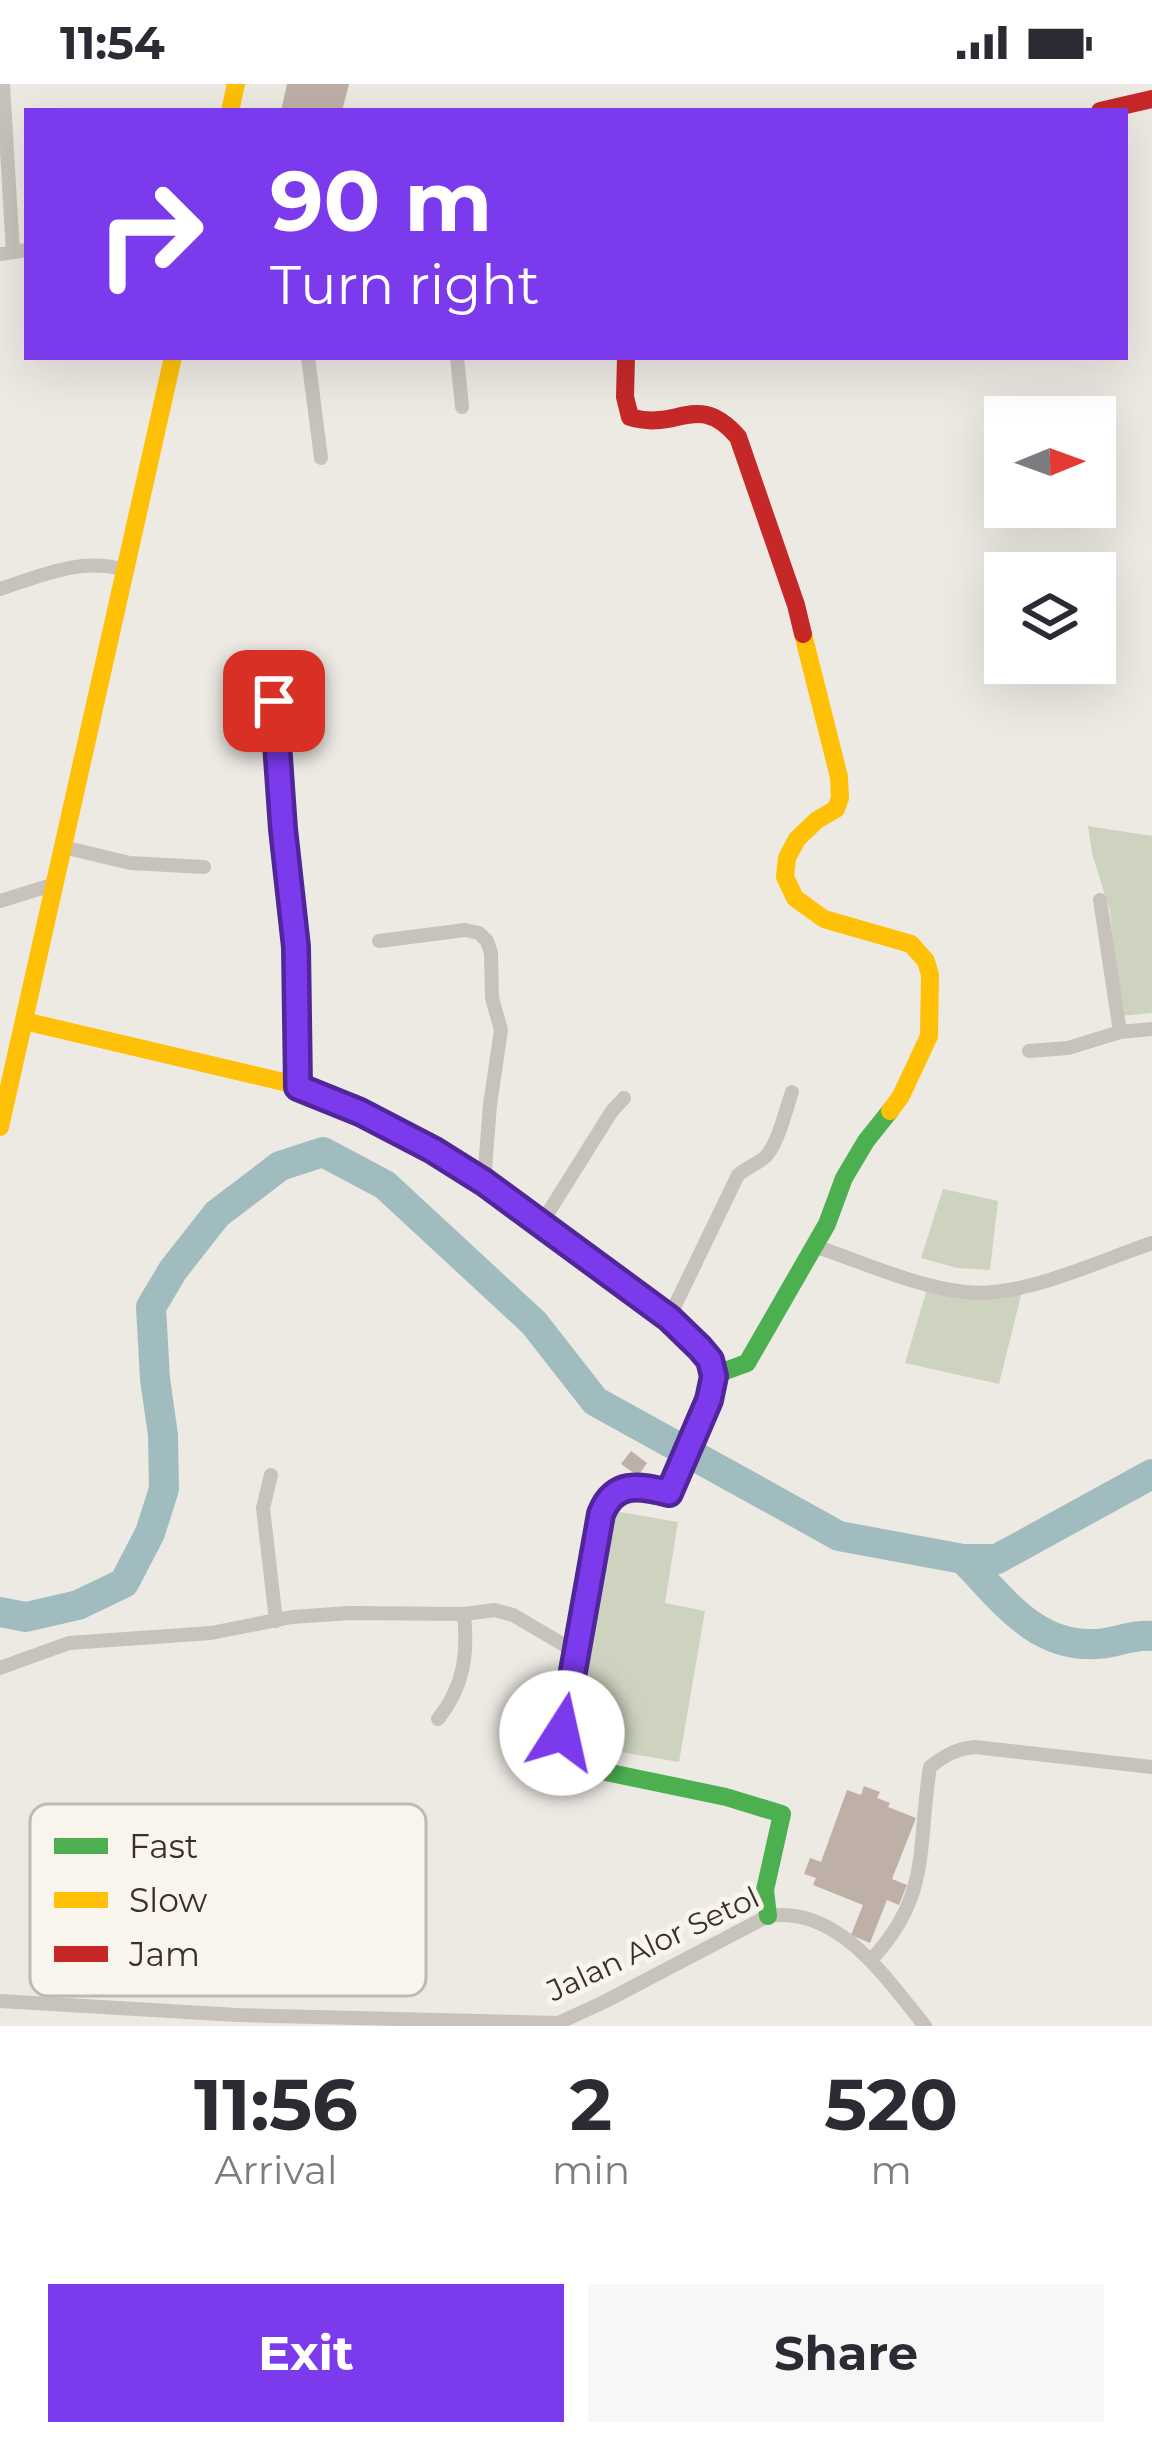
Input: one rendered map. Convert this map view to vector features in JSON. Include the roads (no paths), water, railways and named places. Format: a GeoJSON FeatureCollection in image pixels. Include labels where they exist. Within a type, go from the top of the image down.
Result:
{"type":"FeatureCollection","features":[{"type":"Feature","properties":{"kind":"street"},"geometry":{"type":"LineString","coordinates":[[3,84],[14,252]]}},
{"type":"Feature","properties":{"kind":"street"},"geometry":{"type":"LineString","coordinates":[[1112,108],[1152,98]]}},
{"type":"Feature","properties":{"kind":"street"},"geometry":{"type":"LineString","coordinates":[[0,1126],[172,360]]}},
{"type":"Feature","properties":{"kind":"street"},"geometry":{"type":"LineString","coordinates":[[308,360],[321,458]]}},
{"type":"Feature","properties":{"kind":"street"},"geometry":{"type":"LineString","coordinates":[[457,360],[462,407]]}},
{"type":"Feature","properties":{"kind":"street"},"geometry":{"type":"LineString","coordinates":[[626,360],[630,417],[648,423],[700,412],[727,421],[738,437],[796,605],[840,797],[836,809],[797,839],[787,858],[785,877],[794,898],[824,919],[911,944],[926,961],[930,975],[929,1036],[901,1096],[844,1178],[827,1224],[748,1364],[714,1376]]}},
{"type":"Feature","properties":{"kind":"street"},"geometry":{"type":"LineString","coordinates":[[0,589],[47,573],[101,563],[125,570]]}},
{"type":"Feature","properties":{"kind":"street"},"geometry":{"type":"LineString","coordinates":[[274,701],[296,947],[298,1087]]}},
{"type":"Feature","properties":{"kind":"street"},"geometry":{"type":"LineString","coordinates":[[63,847],[130,863],[204,867]]}},
{"type":"Feature","properties":{"kind":"street"},"geometry":{"type":"LineString","coordinates":[[0,901],[56,884]]}},
{"type":"Feature","properties":{"kind":"street"},"geometry":{"type":"LineString","coordinates":[[1100,900],[1120,1032]]}},
{"type":"Feature","properties":{"kind":"street"},"geometry":{"type":"LineString","coordinates":[[380,941],[465,930],[487,941],[492,998],[501,1030],[484,1182]]}},
{"type":"Feature","properties":{"kind":"street"},"geometry":{"type":"LineString","coordinates":[[24,1021],[298,1087],[360,1112],[484,1182],[669,1318],[710,1360],[714,1376],[709,1400],[669,1493],[618,1490],[607,1499],[601,1514],[562,1733],[568,1754],[584,1767],[726,1797],[782,1814],[765,1890],[768,1916]]}},
{"type":"Feature","properties":{"kind":"street"},"geometry":{"type":"LineString","coordinates":[[1029,1051],[1068,1048],[1120,1032],[1152,1029]]}},
{"type":"Feature","properties":{"kind":"street"},"geometry":{"type":"LineString","coordinates":[[669,1318],[738,1175],[771,1150],[792,1092]]}},
{"type":"Feature","properties":{"kind":"street"},"geometry":{"type":"LineString","coordinates":[[541,1224],[623,1098]]}},
{"type":"Feature","properties":{"kind":"street"},"geometry":{"type":"LineString","coordinates":[[814,1246],[925,1285],[969,1293],[1007,1292],[1152,1243]]}},
{"type":"Feature","properties":{"kind":"street"},"geometry":{"type":"LineString","coordinates":[[271,1475],[263,1508],[276,1621]]}},
{"type":"Feature","properties":{"kind":"street"},"geometry":{"type":"LineString","coordinates":[[0,1668],[69,1643],[211,1633],[350,1612],[494,1610],[513,1615],[576,1652]]}},
{"type":"Feature","properties":{"kind":"street"},"geometry":{"type":"LineString","coordinates":[[438,1719],[452,1702],[468,1649],[464,1614]]}},
{"type":"Feature","properties":{"kind":"street"},"geometry":{"type":"LineString","coordinates":[[871,1960],[895,1933],[916,1888],[930,1767],[945,1756],[976,1747],[1152,1767]]}},
{"type":"Feature","properties":{"kind":"street","name":"Jalan Alor Setol"},"geometry":{"type":"LineString","coordinates":[[0,2001],[237,2020],[550,2024],[604,2002],[768,1916],[792,1912],[830,1930],[871,1960],[925,2026]]}},
{"type":"Feature","properties":{"kind":"street"},"geometry":{"type":"LineString","coordinates":[[119,2007],[119,2026]]}},
{"type":"Feature","properties":{"kind":"waterway"},"geometry":{"type":"LineString","coordinates":[[0,1612],[26,1617],[78,1605],[124,1583],[150,1533],[164,1489],[151,1307],[217,1214],[280,1166],[323,1152],[385,1185],[534,1323],[595,1401],[839,1536],[963,1559],[997,1559],[1152,1474]]}},
{"type":"Feature","properties":{"kind":"waterway"},"geometry":{"type":"LineString","coordinates":[[963,1559],[1021,1617],[1054,1637],[1095,1644],[1152,1636]]}}]}
